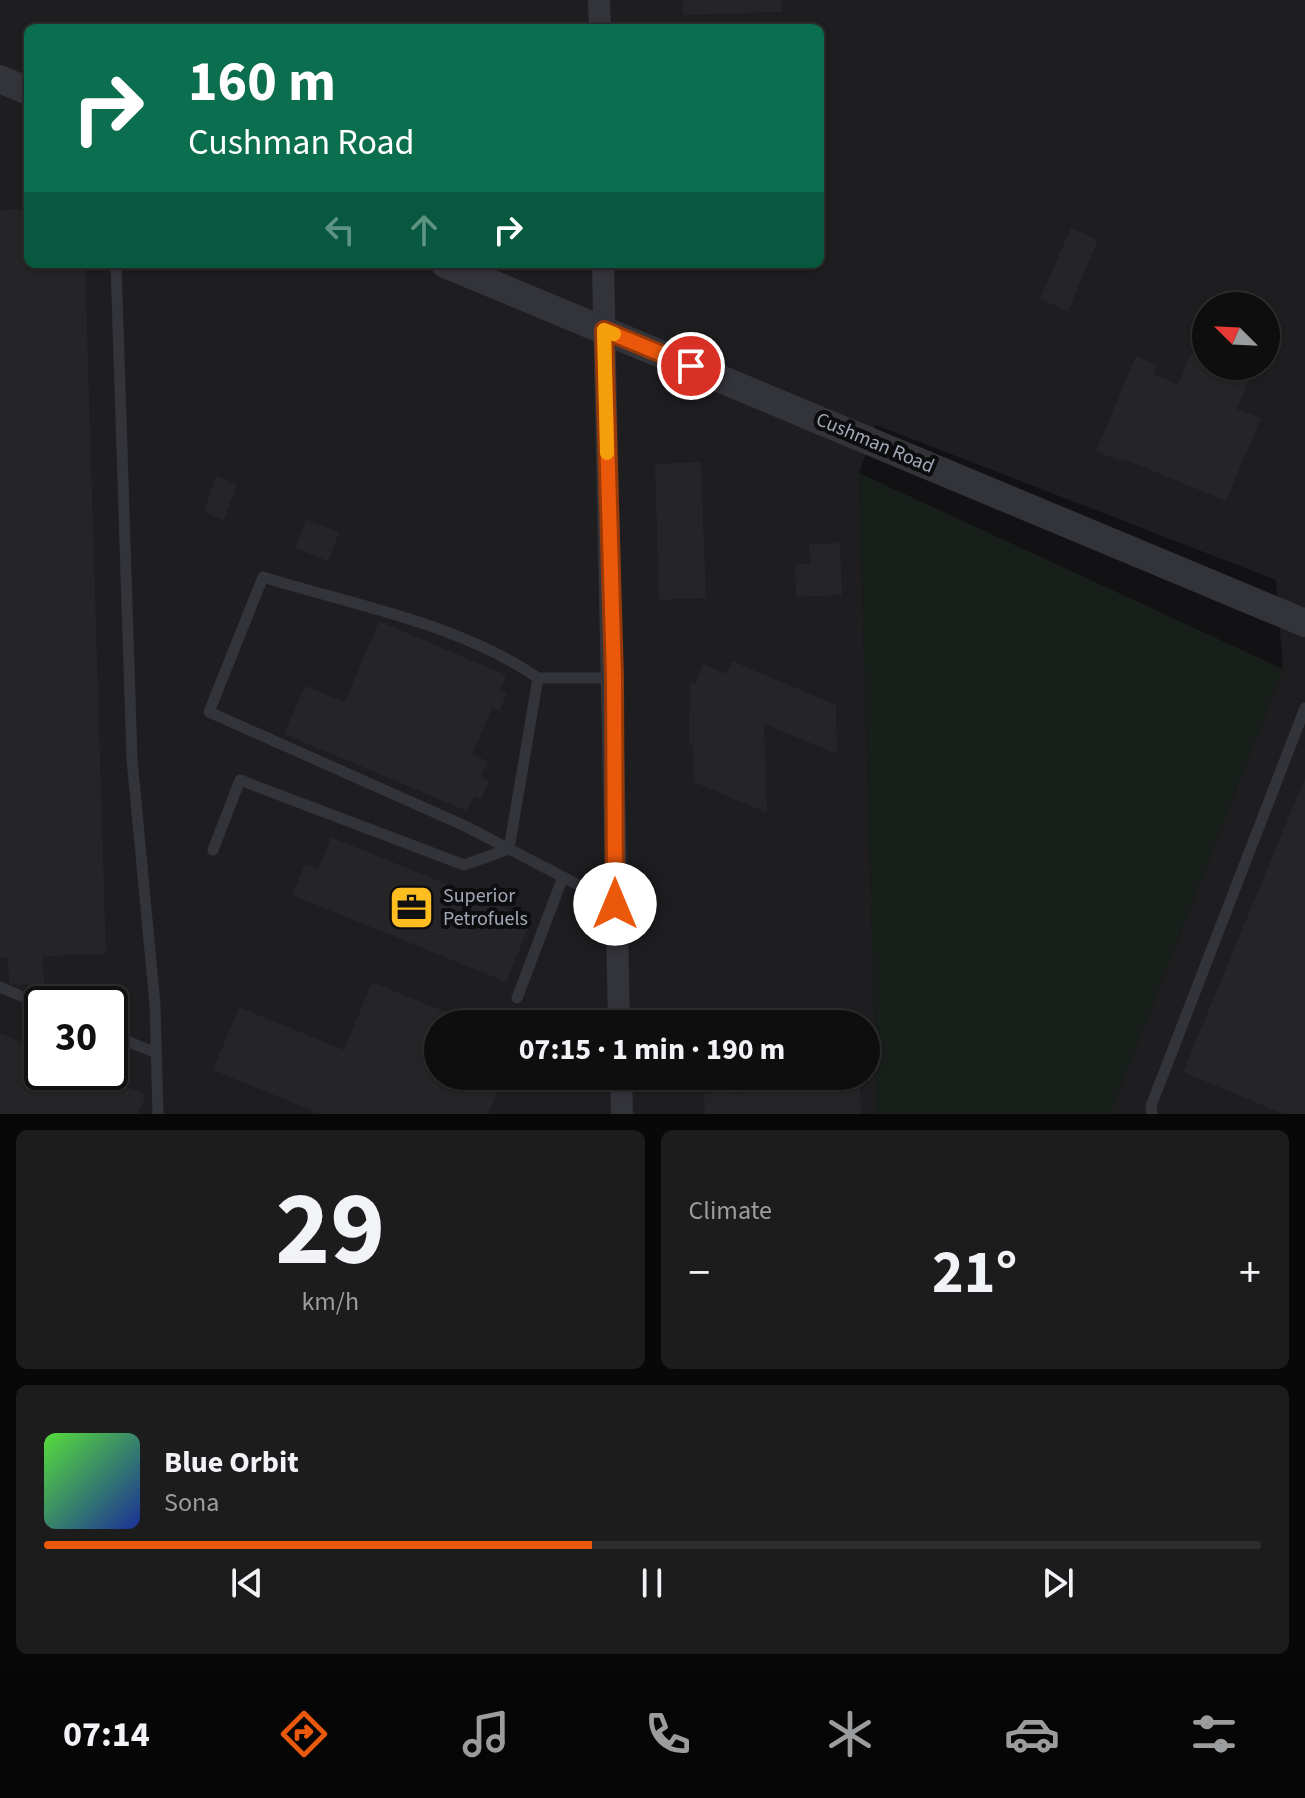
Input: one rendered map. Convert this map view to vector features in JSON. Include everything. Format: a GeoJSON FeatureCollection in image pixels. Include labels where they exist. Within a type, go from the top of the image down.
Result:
{"type":"FeatureCollection","features":[{"type":"Feature","properties":{"kind":"street"},"geometry":{"type":"LineString","coordinates":[[599,0],[600,24]]}},
{"type":"Feature","properties":{"kind":"street"},"geometry":{"type":"LineString","coordinates":[[0,79],[24,89]]}},
{"type":"Feature","properties":{"kind":"street","name":"Cushman Road"},"geometry":{"type":"LineString","coordinates":[[455,268],[1305,623]]}},
{"type":"Feature","properties":{"kind":"street"},"geometry":{"type":"LineString","coordinates":[[603,268],[619,1010]]}},
{"type":"Feature","properties":{"kind":"street"},"geometry":{"type":"LineString","coordinates":[[621,1090],[622,1114]]}},
{"type":"Feature","properties":{"kind":"lane"},"geometry":{"type":"LineString","coordinates":[[116,268],[132,759],[156,1053],[158,1114]]}},
{"type":"Feature","properties":{"kind":"lane"},"geometry":{"type":"LineString","coordinates":[[614,678],[538,678],[515,661],[401,614],[368,610],[263,577],[209,712],[509,849],[615,904]]}},
{"type":"Feature","properties":{"kind":"lane"},"geometry":{"type":"LineString","coordinates":[[509,849],[538,678]]}},
{"type":"Feature","properties":{"kind":"lane"},"geometry":{"type":"LineString","coordinates":[[1152,1114],[1151,1106],[1305,708]]}},
{"type":"Feature","properties":{"kind":"lane"},"geometry":{"type":"LineString","coordinates":[[213,850],[240,780],[464,865],[509,849]]}},
{"type":"Feature","properties":{"kind":"lane"},"geometry":{"type":"LineString","coordinates":[[517,998],[563,877]]}},
{"type":"Feature","properties":{"kind":"lane"},"geometry":{"type":"LineString","coordinates":[[0,987],[24,997]]}},
{"type":"Feature","properties":{"kind":"lane"},"geometry":{"type":"LineString","coordinates":[[128,1041],[156,1053]]}},
{"type":"Feature","properties":{"kind":"shaded area"},"geometry":{"type":"Polygon","coordinates":[[[0,0],[1305,0],[1305,1114],[1110,1114],[1283,669],[1276,580],[876,425],[859,473],[874,1010],[424,1010],[424,1090],[876,1090],[877,1114],[0,1114],[0,0]]]}},
{"type":"Feature","properties":{"kind":"shaded area"},"geometry":{"type":"Polygon","coordinates":[[[859,473],[1283,669],[1110,1114],[877,1114],[880,1010],[874,1010],[859,473]]]}},
{"type":"Feature","properties":{"kind":"building"},"geometry":{"type":"Polygon","coordinates":[[[683,0],[781,0],[782,12],[683,15],[683,0]]]}},
{"type":"Feature","properties":{"kind":"building"},"geometry":{"type":"Polygon","coordinates":[[[24,209],[24,268],[85,268],[106,954],[43,956],[44,984],[9,985],[8,958],[0,958],[0,210],[24,209]]]}},
{"type":"Feature","properties":{"kind":"building"},"geometry":{"type":"Polygon","coordinates":[[[1071,228],[1098,240],[1068,311],[1040,299],[1071,228]]]}},
{"type":"Feature","properties":{"kind":"building"},"geometry":{"type":"Polygon","coordinates":[[[1191,353],[1192,380],[1249,380],[1237,409],[1261,418],[1226,501],[1124,459],[1123,462],[1096,451],[1136,356],[1157,365],[1154,374],[1178,385],[1191,353]]]}},
{"type":"Feature","properties":{"kind":"building"},"geometry":{"type":"Polygon","coordinates":[[[701,462],[706,598],[659,600],[655,464],[701,462]]]}},
{"type":"Feature","properties":{"kind":"building"},"geometry":{"type":"Polygon","coordinates":[[[216,476],[237,484],[224,520],[204,512],[216,476]]]}},
{"type":"Feature","properties":{"kind":"building"},"geometry":{"type":"Polygon","coordinates":[[[306,519],[339,532],[328,561],[295,548],[306,519]]]}},
{"type":"Feature","properties":{"kind":"building"},"geometry":{"type":"Polygon","coordinates":[[[840,543],[842,595],[796,597],[795,565],[810,564],[809,544],[840,543]]]}},
{"type":"Feature","properties":{"kind":"building"},"geometry":{"type":"Polygon","coordinates":[[[379,621],[506,675],[500,690],[507,693],[499,711],[492,708],[472,755],[488,761],[481,777],[489,781],[481,799],[474,796],[467,811],[284,734],[305,686],[345,702],[379,621]]]}},
{"type":"Feature","properties":{"kind":"building"},"geometry":{"type":"Polygon","coordinates":[[[732,661],[836,705],[837,754],[764,724],[767,813],[694,782],[693,745],[689,745],[690,683],[695,684],[703,664],[726,674],[732,661]]]}},
{"type":"Feature","properties":{"kind":"building"},"geometry":{"type":"Polygon","coordinates":[[[1305,778],[1305,1114],[1284,1114],[1183,1072],[1305,778]]]}},
{"type":"Feature","properties":{"kind":"building","name":"Superior Petrofuels"},"geometry":{"type":"Polygon","coordinates":[[[331,837],[532,919],[506,982],[292,895],[305,864],[318,869],[331,837]]]}},
{"type":"Feature","properties":{"kind":"building"},"geometry":{"type":"Polygon","coordinates":[[[372,982],[441,1010],[424,1010],[424,1090],[498,1090],[488,1114],[320,1114],[213,1070],[239,1007],[344,1050],[372,982]]]}},
{"type":"Feature","properties":{"kind":"building"},"geometry":{"type":"Polygon","coordinates":[[[0,1033],[24,1043],[24,1090],[128,1090],[128,1087],[146,1095],[138,1114],[0,1114],[0,1033]]]}},
{"type":"Feature","properties":{"kind":"building"},"geometry":{"type":"Polygon","coordinates":[[[712,1090],[741,1093],[741,1090],[860,1090],[861,1114],[705,1114],[704,1094],[712,1093],[712,1090]]]}},
{"type":"Feature","properties":{"kind":"slow traffic"},"geometry":{"type":"LineString","coordinates":[[607,453],[604,330],[614,334]]}},
{"type":"Feature","properties":{"kind":"place","name":"Superior Petrofuels"},"geometry":{"type":"Point","coordinates":[412,907]}},
{"type":"Feature","properties":{"kind":"route"},"geometry":{"type":"LineString","coordinates":[[615,904],[614,678],[604,330],[691,366]]}}]}
